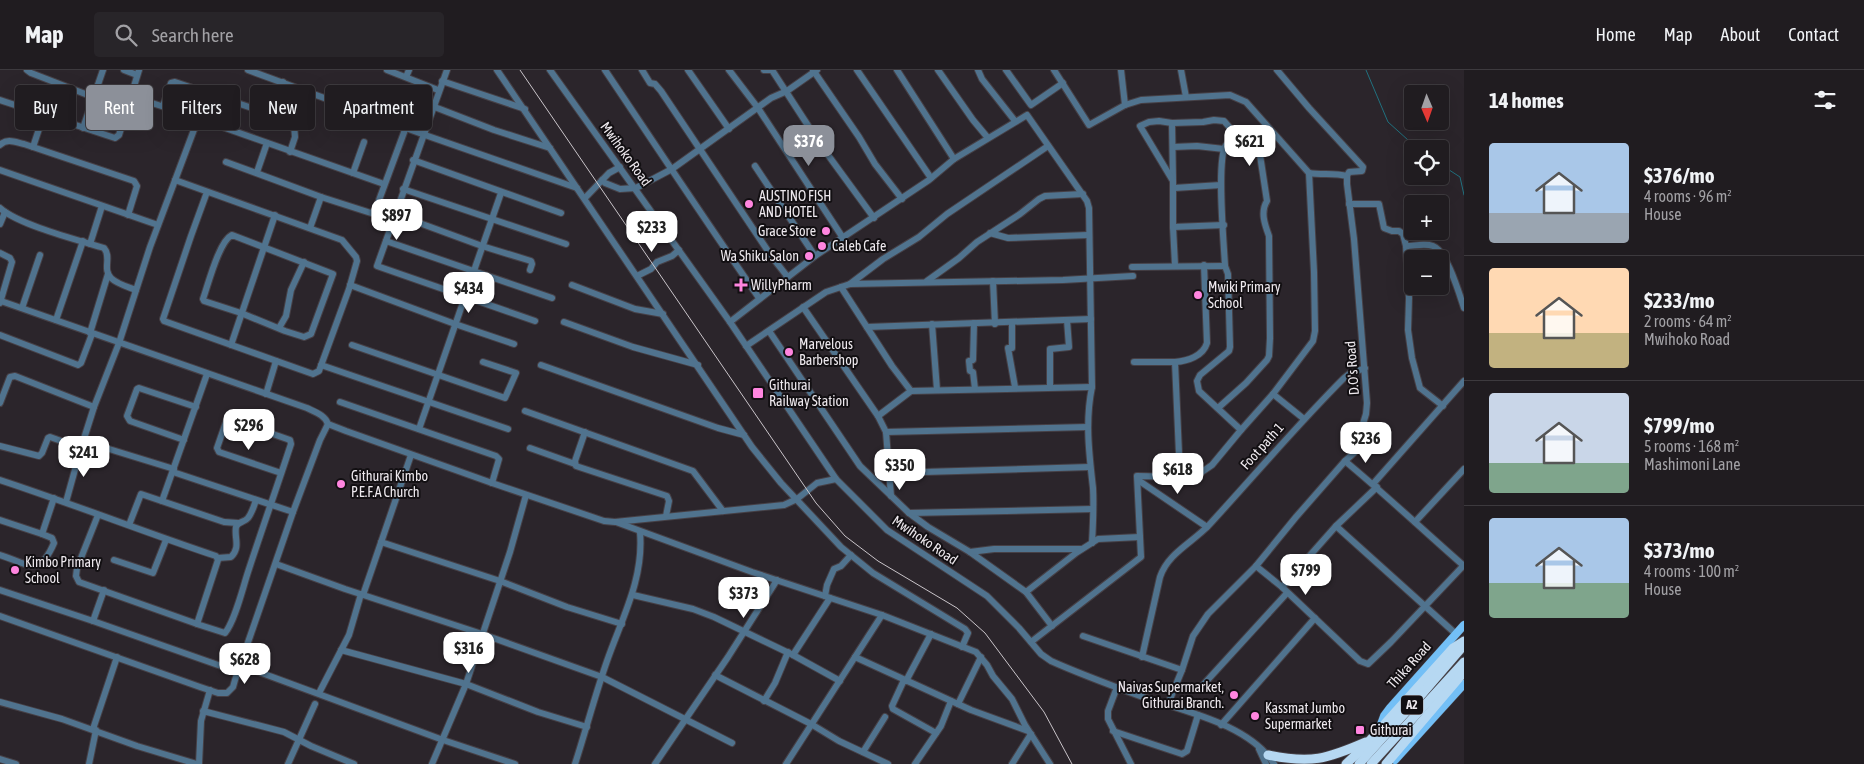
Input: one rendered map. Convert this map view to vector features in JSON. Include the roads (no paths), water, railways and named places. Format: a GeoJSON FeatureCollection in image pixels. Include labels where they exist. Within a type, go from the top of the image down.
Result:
{"type":"FeatureCollection","features":[{"type":"Feature","properties":{"kind":"highway"},"geometry":{"type":"LineString","coordinates":[[1346,764],[1454,648],[1464,643]]}},
{"type":"Feature","properties":{"kind":"highway","name":"Thika Road"},"geometry":{"type":"LineString","coordinates":[[1359,764],[1422,694],[1464,643]]}},
{"type":"Feature","properties":{"kind":"highway","name":"A2"},"geometry":{"type":"LineString","coordinates":[[1371,764],[1464,662]]}},
{"type":"Feature","properties":{"kind":"highway"},"geometry":{"type":"LineString","coordinates":[[1386,764],[1464,672]]}},
{"type":"Feature","properties":{"kind":"highway"},"geometry":{"type":"LineString","coordinates":[[1267,759],[1315,761],[1332,757],[1368,741]]}},
{"type":"Feature","properties":{"kind":"main road","name":"Thika Road"},"geometry":{"type":"LineString","coordinates":[[1380,727],[1383,718],[1390,708],[1464,625]]}},
{"type":"Feature","properties":{"kind":"main road"},"geometry":{"type":"LineString","coordinates":[[1391,764],[1464,684]]}},
{"type":"Feature","properties":{"kind":"street"},"geometry":{"type":"LineString","coordinates":[[27,70],[31,74],[86,94]]}},
{"type":"Feature","properties":{"kind":"street"},"geometry":{"type":"LineString","coordinates":[[98,85],[103,70]]}},
{"type":"Feature","properties":{"kind":"street"},"geometry":{"type":"LineString","coordinates":[[124,70],[138,72],[134,85]]}},
{"type":"Feature","properties":{"kind":"street"},"geometry":{"type":"LineString","coordinates":[[248,70],[325,97]]}},
{"type":"Feature","properties":{"kind":"street"},"geometry":{"type":"LineString","coordinates":[[387,70],[438,90]]}},
{"type":"Feature","properties":{"kind":"street"},"geometry":{"type":"LineString","coordinates":[[406,77],[409,70]]}},
{"type":"Feature","properties":{"kind":"street"},"geometry":{"type":"LineString","coordinates":[[446,70],[432,106],[494,130],[550,148]]}},
{"type":"Feature","properties":{"kind":"street"},"geometry":{"type":"LineString","coordinates":[[497,70],[744,435],[781,483],[841,547],[873,573],[965,629],[968,634],[962,647]]}},
{"type":"Feature","properties":{"kind":"street","name":"Mwihoko Road"},"geometry":{"type":"LineString","coordinates":[[550,70],[730,322],[836,479],[887,530],[988,596],[1041,654],[1051,661],[1117,687],[1198,715],[1242,734],[1257,746],[1267,759],[1274,764]]}},
{"type":"Feature","properties":{"kind":"street"},"geometry":{"type":"LineString","coordinates":[[605,70],[711,229],[760,298]]}},
{"type":"Feature","properties":{"kind":"street"},"geometry":{"type":"LineString","coordinates":[[642,70],[650,83],[655,84],[661,90],[772,257],[788,276]]}},
{"type":"Feature","properties":{"kind":"street"},"geometry":{"type":"LineString","coordinates":[[688,70],[729,130]]}},
{"type":"Feature","properties":{"kind":"street"},"geometry":{"type":"LineString","coordinates":[[729,70],[758,108],[843,238]]}},
{"type":"Feature","properties":{"kind":"street"},"geometry":{"type":"LineString","coordinates":[[764,70],[772,70],[820,144],[874,218]]}},
{"type":"Feature","properties":{"kind":"street"},"geometry":{"type":"LineString","coordinates":[[857,70],[931,178]]}},
{"type":"Feature","properties":{"kind":"street"},"geometry":{"type":"LineString","coordinates":[[896,70],[954,159]]}},
{"type":"Feature","properties":{"kind":"street"},"geometry":{"type":"LineString","coordinates":[[938,70],[972,120],[988,138]]}},
{"type":"Feature","properties":{"kind":"street"},"geometry":{"type":"LineString","coordinates":[[978,70],[982,79],[1015,121]]}},
{"type":"Feature","properties":{"kind":"street"},"geometry":{"type":"LineString","coordinates":[[1006,70],[1031,105],[1063,83]]}},
{"type":"Feature","properties":{"kind":"street"},"geometry":{"type":"LineString","coordinates":[[1032,642],[1141,557],[1138,476],[1196,476],[1208,469],[1273,394],[1312,345],[1315,334],[1309,173],[1246,102],[1230,95],[1141,100],[1125,105],[1089,125],[1054,70]]}},
{"type":"Feature","properties":{"kind":"street"},"geometry":{"type":"LineString","coordinates":[[1121,70],[1125,105]]}},
{"type":"Feature","properties":{"kind":"street"},"geometry":{"type":"LineString","coordinates":[[1181,70],[1186,97]]}},
{"type":"Feature","properties":{"kind":"street"},"geometry":{"type":"LineString","coordinates":[[1277,70],[1308,108],[1363,167],[1362,171],[1349,172],[1347,176],[1335,173],[1309,173]]}},
{"type":"Feature","properties":{"kind":"street"},"geometry":{"type":"LineString","coordinates":[[602,180],[620,189],[636,188],[672,169],[700,148],[729,130],[771,98],[787,91],[814,71],[875,164],[902,199]]}},
{"type":"Feature","properties":{"kind":"street"},"geometry":{"type":"LineString","coordinates":[[442,81],[524,109]]}},
{"type":"Feature","properties":{"kind":"street"},"geometry":{"type":"LineString","coordinates":[[170,85],[171,82],[183,85]]}},
{"type":"Feature","properties":{"kind":"street"},"geometry":{"type":"LineString","coordinates":[[0,100],[15,105]]}},
{"type":"Feature","properties":{"kind":"street"},"geometry":{"type":"LineString","coordinates":[[153,103],[163,106]]}},
{"type":"Feature","properties":{"kind":"street"},"geometry":{"type":"LineString","coordinates":[[730,322],[788,276],[902,199],[954,159],[1027,115],[1083,194],[1089,208],[1092,387],[1088,408],[1088,427],[1093,488],[1092,543]]}},
{"type":"Feature","properties":{"kind":"street"},"geometry":{"type":"LineString","coordinates":[[82,128],[86,118]]}},
{"type":"Feature","properties":{"kind":"street"},"geometry":{"type":"LineString","coordinates":[[1174,185],[1140,126],[1149,122],[1224,121],[1260,155],[1267,201],[1264,206],[1264,222],[1269,236],[1269,356],[1246,383],[1218,408]]}},
{"type":"Feature","properties":{"kind":"street"},"geometry":{"type":"LineString","coordinates":[[1172,123],[1174,185],[1172,227],[1175,265]]}},
{"type":"Feature","properties":{"kind":"street"},"geometry":{"type":"LineString","coordinates":[[76,126],[86,129]]}},
{"type":"Feature","properties":{"kind":"street"},"geometry":{"type":"LineString","coordinates":[[33,147],[39,130]]}},
{"type":"Feature","properties":{"kind":"street"},"geometry":{"type":"LineString","coordinates":[[89,130],[115,138],[120,130]]}},
{"type":"Feature","properties":{"kind":"street"},"geometry":{"type":"LineString","coordinates":[[66,502],[94,407],[119,343],[158,225],[194,130]]}},
{"type":"Feature","properties":{"kind":"street"},"geometry":{"type":"LineString","coordinates":[[230,130],[384,184]]}},
{"type":"Feature","properties":{"kind":"street"},"geometry":{"type":"LineString","coordinates":[[290,152],[295,137],[294,130]]}},
{"type":"Feature","properties":{"kind":"street"},"geometry":{"type":"LineString","coordinates":[[226,162],[371,213],[375,211],[405,130]]}},
{"type":"Feature","properties":{"kind":"street"},"geometry":{"type":"LineString","coordinates":[[413,130],[577,188]]}},
{"type":"Feature","properties":{"kind":"street"},"geometry":{"type":"LineString","coordinates":[[423,130],[377,263],[378,267],[535,321]]}},
{"type":"Feature","properties":{"kind":"street"},"geometry":{"type":"LineString","coordinates":[[0,145],[10,140],[134,181],[137,186],[128,215]]}},
{"type":"Feature","properties":{"kind":"street"},"geometry":{"type":"LineString","coordinates":[[1173,147],[1224,148],[1245,141]]}},
{"type":"Feature","properties":{"kind":"street"},"geometry":{"type":"LineString","coordinates":[[353,173],[364,142]]}},
{"type":"Feature","properties":{"kind":"street"},"geometry":{"type":"LineString","coordinates":[[257,172],[267,143]]}},
{"type":"Feature","properties":{"kind":"street"},"geometry":{"type":"LineString","coordinates":[[746,346],[826,292],[850,284],[947,214],[1048,146]]}},
{"type":"Feature","properties":{"kind":"street"},"geometry":{"type":"LineString","coordinates":[[1224,148],[1221,185],[1225,266],[1228,274],[1230,347],[1229,351],[1200,375],[1198,381],[1199,391],[1241,430]]}},
{"type":"Feature","properties":{"kind":"street"},"geometry":{"type":"LineString","coordinates":[[413,160],[561,213]]}},
{"type":"Feature","properties":{"kind":"street"},"geometry":{"type":"LineString","coordinates":[[755,166],[816,256]]}},
{"type":"Feature","properties":{"kind":"street"},"geometry":{"type":"LineString","coordinates":[[585,198],[602,180],[620,167]]}},
{"type":"Feature","properties":{"kind":"street"},"geometry":{"type":"LineString","coordinates":[[0,170],[158,225]]}},
{"type":"Feature","properties":{"kind":"street","name":"D.O's Road"},"geometry":{"type":"LineString","coordinates":[[1168,704],[1193,636],[1208,614],[1256,566],[1296,517],[1354,453],[1366,414],[1367,403],[1347,176]]}},
{"type":"Feature","properties":{"kind":"street"},"geometry":{"type":"LineString","coordinates":[[175,180],[342,240],[356,257],[357,261],[350,285],[319,371],[313,374],[164,321],[163,318],[188,244],[208,192]]}},
{"type":"Feature","properties":{"kind":"street"},"geometry":{"type":"LineString","coordinates":[[1174,185],[1221,185]]}},
{"type":"Feature","properties":{"kind":"street"},"geometry":{"type":"LineString","coordinates":[[403,189],[566,244]]}},
{"type":"Feature","properties":{"kind":"street"},"geometry":{"type":"LineString","coordinates":[[419,429],[501,193]]}},
{"type":"Feature","properties":{"kind":"street"},"geometry":{"type":"LineString","coordinates":[[926,282],[990,233],[1020,214],[1033,202],[1045,196],[1083,194]]}},
{"type":"Feature","properties":{"kind":"street"},"geometry":{"type":"LineString","coordinates":[[310,228],[321,197]]}},
{"type":"Feature","properties":{"kind":"street"},"geometry":{"type":"LineString","coordinates":[[1349,204],[1379,204],[1384,228],[1399,231],[1403,234],[1406,246],[1409,298],[1408,330],[1412,358],[1420,388],[1443,406]]}},
{"type":"Feature","properties":{"kind":"street"},"geometry":{"type":"LineString","coordinates":[[56,320],[102,206]]}},
{"type":"Feature","properties":{"kind":"street"},"geometry":{"type":"LineString","coordinates":[[0,224],[2,210],[24,221],[104,248],[107,252],[108,274],[82,362],[78,365],[0,335]]}},
{"type":"Feature","properties":{"kind":"street"},"geometry":{"type":"LineString","coordinates":[[395,214],[482,246],[531,261],[530,270]]}},
{"type":"Feature","properties":{"kind":"street"},"geometry":{"type":"LineString","coordinates":[[231,345],[275,215]]}},
{"type":"Feature","properties":{"kind":"street"},"geometry":{"type":"LineString","coordinates":[[1172,227],[1224,225]]}},
{"type":"Feature","properties":{"kind":"street"},"geometry":{"type":"LineString","coordinates":[[990,233],[1008,238],[1088,236]]}},
{"type":"Feature","properties":{"kind":"street"},"geometry":{"type":"LineString","coordinates":[[232,236],[304,262],[332,274],[318,318],[311,334],[308,336],[304,337],[241,313],[205,302],[203,299],[219,254],[227,238],[232,236]]}},
{"type":"Feature","properties":{"kind":"street"},"geometry":{"type":"LineString","coordinates":[[386,241],[552,298]]}},
{"type":"Feature","properties":{"kind":"street"},"geometry":{"type":"LineString","coordinates":[[1406,246],[1435,246],[1441,252],[1464,308]]}},
{"type":"Feature","properties":{"kind":"street"},"geometry":{"type":"LineString","coordinates":[[637,276],[679,250]]}},
{"type":"Feature","properties":{"kind":"street"},"geometry":{"type":"LineString","coordinates":[[0,253],[10,258],[12,262],[1,302],[306,408],[321,415],[328,424],[412,455],[595,518],[615,522],[882,615],[976,652],[1012,699],[1030,733],[1050,764]]}},
{"type":"Feature","properties":{"kind":"street"},"geometry":{"type":"LineString","coordinates":[[22,308],[40,255]]}},
{"type":"Feature","properties":{"kind":"street"},"geometry":{"type":"LineString","coordinates":[[279,328],[286,316],[292,290],[304,262]]}},
{"type":"Feature","properties":{"kind":"street"},"geometry":{"type":"LineString","coordinates":[[1132,267],[1175,265],[1225,266]]}},
{"type":"Feature","properties":{"kind":"street"},"geometry":{"type":"LineString","coordinates":[[1134,362],[1187,361],[1206,348],[1204,265]]}},
{"type":"Feature","properties":{"kind":"street"},"geometry":{"type":"LineString","coordinates":[[108,274],[111,279],[136,290]]}},
{"type":"Feature","properties":{"kind":"street"},"geometry":{"type":"LineString","coordinates":[[850,284],[873,285],[1132,276]]}},
{"type":"Feature","properties":{"kind":"street"},"geometry":{"type":"LineString","coordinates":[[993,281],[995,324]]}},
{"type":"Feature","properties":{"kind":"street"},"geometry":{"type":"LineString","coordinates":[[350,285],[514,344]]}},
{"type":"Feature","properties":{"kind":"street"},"geometry":{"type":"LineString","coordinates":[[572,285],[635,309],[648,313],[663,314]]}},
{"type":"Feature","properties":{"kind":"street"},"geometry":{"type":"LineString","coordinates":[[841,287],[892,366],[912,391]]}},
{"type":"Feature","properties":{"kind":"street"},"geometry":{"type":"LineString","coordinates":[[803,308],[878,416],[886,432],[890,496]]}},
{"type":"Feature","properties":{"kind":"street"},"geometry":{"type":"LineString","coordinates":[[867,327],[995,324],[1091,319]]}},
{"type":"Feature","properties":{"kind":"street"},"geometry":{"type":"LineString","coordinates":[[1050,387],[1050,349],[1069,348],[1067,320]]}},
{"type":"Feature","properties":{"kind":"street"},"geometry":{"type":"LineString","coordinates":[[564,322],[633,346],[698,365]]}},
{"type":"Feature","properties":{"kind":"street"},"geometry":{"type":"LineString","coordinates":[[974,323],[974,360],[969,361],[976,389]]}},
{"type":"Feature","properties":{"kind":"street"},"geometry":{"type":"LineString","coordinates":[[1012,323],[1012,348],[1008,348],[1016,387]]}},
{"type":"Feature","properties":{"kind":"street"},"geometry":{"type":"LineString","coordinates":[[932,324],[937,390]]}},
{"type":"Feature","properties":{"kind":"street"},"geometry":{"type":"LineString","coordinates":[[769,331],[860,466],[909,513],[970,552],[1026,592],[1052,626]]}},
{"type":"Feature","properties":{"kind":"street"},"geometry":{"type":"LineString","coordinates":[[352,345],[505,398],[516,373],[483,362]]}},
{"type":"Feature","properties":{"kind":"street"},"geometry":{"type":"LineString","coordinates":[[266,394],[276,361]]}},
{"type":"Feature","properties":{"kind":"street"},"geometry":{"type":"LineString","coordinates":[[1175,362],[1180,477]]}},
{"type":"Feature","properties":{"kind":"street"},"geometry":{"type":"LineString","coordinates":[[321,365],[508,429]]}},
{"type":"Feature","properties":{"kind":"street"},"geometry":{"type":"LineString","coordinates":[[541,365],[718,428],[744,435]]}},
{"type":"Feature","properties":{"kind":"street","name":"Foot path 1"},"geometry":{"type":"LineString","coordinates":[[1142,657],[1163,568],[1169,559],[1207,527],[1304,419],[1349,374],[1365,368]]}},
{"type":"Feature","properties":{"kind":"street"},"geometry":{"type":"LineString","coordinates":[[162,500],[174,471],[207,374]]}},
{"type":"Feature","properties":{"kind":"street"},"geometry":{"type":"LineString","coordinates":[[0,403],[10,377],[15,376],[94,407]]}},
{"type":"Feature","properties":{"kind":"street"},"geometry":{"type":"LineString","coordinates":[[1282,587],[1336,526],[1375,486],[1464,381]]}},
{"type":"Feature","properties":{"kind":"street"},"geometry":{"type":"LineString","coordinates":[[878,416],[912,391],[1016,387],[1092,387]]}},
{"type":"Feature","properties":{"kind":"street"},"geometry":{"type":"LineString","coordinates":[[184,440],[130,421],[127,416],[128,411],[139,388],[196,406]]}},
{"type":"Feature","properties":{"kind":"street"},"geometry":{"type":"LineString","coordinates":[[1273,394],[1304,419]]}},
{"type":"Feature","properties":{"kind":"street"},"geometry":{"type":"LineString","coordinates":[[340,402],[498,457],[492,483]]}},
{"type":"Feature","properties":{"kind":"street"},"geometry":{"type":"LineString","coordinates":[[525,411],[693,471],[723,511]]}},
{"type":"Feature","properties":{"kind":"street"},"geometry":{"type":"LineString","coordinates":[[98,516],[76,576],[79,582],[223,632],[227,631],[282,473],[291,442],[230,419],[226,422],[217,448],[219,452],[282,473]]}},
{"type":"Feature","properties":{"kind":"street"},"geometry":{"type":"LineString","coordinates":[[0,616],[218,693],[227,693],[233,687],[293,512],[320,440],[328,424]]}},
{"type":"Feature","properties":{"kind":"street"},"geometry":{"type":"LineString","coordinates":[[886,432],[1088,427]]}},
{"type":"Feature","properties":{"kind":"street"},"geometry":{"type":"LineString","coordinates":[[575,464],[585,432]]}},
{"type":"Feature","properties":{"kind":"street"},"geometry":{"type":"LineString","coordinates":[[0,446],[39,456],[50,437],[81,448]]}},
{"type":"Feature","properties":{"kind":"street"},"geometry":{"type":"LineString","coordinates":[[83,441],[293,512]]}},
{"type":"Feature","properties":{"kind":"street"},"geometry":{"type":"LineString","coordinates":[[530,448],[576,466],[667,496],[669,501],[666,516]]}},
{"type":"Feature","properties":{"kind":"street"},"geometry":{"type":"LineString","coordinates":[[319,693],[350,635],[362,594],[412,455]]}},
{"type":"Feature","properties":{"kind":"street"},"geometry":{"type":"LineString","coordinates":[[1256,566],[1316,618],[1360,661],[1368,664],[1464,565],[1428,536],[1415,522],[1345,461]]}},
{"type":"Feature","properties":{"kind":"street"},"geometry":{"type":"LineString","coordinates":[[889,474],[1090,467]]}},
{"type":"Feature","properties":{"kind":"street"},"geometry":{"type":"LineString","coordinates":[[1415,522],[1464,470]]}},
{"type":"Feature","properties":{"kind":"street"},"geometry":{"type":"LineString","coordinates":[[615,522],[784,505],[797,499],[817,483],[836,479]]}},
{"type":"Feature","properties":{"kind":"street"},"geometry":{"type":"LineString","coordinates":[[0,480],[66,502],[98,516],[129,525],[218,558],[231,556],[236,552],[238,541],[236,530],[238,523]]}},
{"type":"Feature","properties":{"kind":"street"},"geometry":{"type":"LineString","coordinates":[[1138,480],[1207,527]]}},
{"type":"Feature","properties":{"kind":"street"},"geometry":{"type":"LineString","coordinates":[[129,525],[141,494],[224,522],[238,523],[248,518],[256,500]]}},
{"type":"Feature","properties":{"kind":"street"},"geometry":{"type":"LineString","coordinates":[[432,764],[466,684],[526,495]]}},
{"type":"Feature","properties":{"kind":"street"},"geometry":{"type":"LineString","coordinates":[[42,534],[54,498]]}},
{"type":"Feature","properties":{"kind":"street"},"geometry":{"type":"LineString","coordinates":[[909,513],[1093,509]]}},
{"type":"Feature","properties":{"kind":"street"},"geometry":{"type":"LineString","coordinates":[[0,520],[52,538],[54,543],[40,565],[34,566],[0,555]]}},
{"type":"Feature","properties":{"kind":"street"},"geometry":{"type":"LineString","coordinates":[[1336,526],[1456,634]]}},
{"type":"Feature","properties":{"kind":"street"},"geometry":{"type":"LineString","coordinates":[[575,764],[602,677],[633,595],[641,556],[640,532]]}},
{"type":"Feature","properties":{"kind":"street"},"geometry":{"type":"LineString","coordinates":[[1026,592],[1098,539],[1140,537]]}},
{"type":"Feature","properties":{"kind":"street"},"geometry":{"type":"LineString","coordinates":[[114,560],[153,573],[166,540]]}},
{"type":"Feature","properties":{"kind":"street"},"geometry":{"type":"LineString","coordinates":[[381,542],[500,581],[566,607],[622,624]]}},
{"type":"Feature","properties":{"kind":"street"},"geometry":{"type":"LineString","coordinates":[[970,552],[994,549],[1082,549]]}},
{"type":"Feature","properties":{"kind":"street"},"geometry":{"type":"LineString","coordinates":[[764,701],[790,654],[827,597],[834,569],[841,566],[852,556]]}},
{"type":"Feature","properties":{"kind":"street"},"geometry":{"type":"LineString","coordinates":[[197,624],[218,558]]}},
{"type":"Feature","properties":{"kind":"street"},"geometry":{"type":"LineString","coordinates":[[276,564],[602,677],[732,743]]}},
{"type":"Feature","properties":{"kind":"street"},"geometry":{"type":"LineString","coordinates":[[655,764],[777,580]]}},
{"type":"Feature","properties":{"kind":"street"},"geometry":{"type":"LineString","coordinates":[[0,590],[238,672]]}},
{"type":"Feature","properties":{"kind":"street"},"geometry":{"type":"LineString","coordinates":[[93,621],[104,590]]}},
{"type":"Feature","properties":{"kind":"street"},"geometry":{"type":"LineString","coordinates":[[1202,685],[1287,593]]}},
{"type":"Feature","properties":{"kind":"street"},"geometry":{"type":"LineString","coordinates":[[633,595],[693,609],[744,631],[840,681]]}},
{"type":"Feature","properties":{"kind":"street"},"geometry":{"type":"LineString","coordinates":[[786,764],[882,615]]}},
{"type":"Feature","properties":{"kind":"street"},"geometry":{"type":"LineString","coordinates":[[1221,725],[1316,618]]}},
{"type":"Feature","properties":{"kind":"street"},"geometry":{"type":"LineString","coordinates":[[931,634],[892,706],[893,709],[936,733]]}},
{"type":"Feature","properties":{"kind":"street"},"geometry":{"type":"LineString","coordinates":[[1083,636],[1182,670]]}},
{"type":"Feature","properties":{"kind":"street"},"geometry":{"type":"LineString","coordinates":[[341,650],[466,684],[538,712],[587,727]]}},
{"type":"Feature","properties":{"kind":"street"},"geometry":{"type":"LineString","coordinates":[[89,764],[95,730],[117,657]]}},
{"type":"Feature","properties":{"kind":"street"},"geometry":{"type":"LineString","coordinates":[[855,657],[955,703],[1030,733]]}},
{"type":"Feature","properties":{"kind":"street"},"geometry":{"type":"LineString","coordinates":[[915,764],[955,703],[981,657]]}},
{"type":"Feature","properties":{"kind":"street"},"geometry":{"type":"LineString","coordinates":[[240,665],[443,740],[515,764]]}},
{"type":"Feature","properties":{"kind":"street"},"geometry":{"type":"LineString","coordinates":[[715,675],[888,764]]}},
{"type":"Feature","properties":{"kind":"street"},"geometry":{"type":"LineString","coordinates":[[1117,687],[1108,711],[1108,719],[1130,764]]}},
{"type":"Feature","properties":{"kind":"street"},"geometry":{"type":"LineString","coordinates":[[0,702],[95,730],[130,744],[198,764],[203,711],[210,690]]}},
{"type":"Feature","properties":{"kind":"street"},"geometry":{"type":"LineString","coordinates":[[288,764],[315,704]]}},
{"type":"Feature","properties":{"kind":"street"},"geometry":{"type":"LineString","coordinates":[[203,711],[284,732],[350,763]]}},
{"type":"Feature","properties":{"kind":"street"},"geometry":{"type":"LineString","coordinates":[[1113,731],[1182,754],[1187,751],[1198,715]]}},
{"type":"Feature","properties":{"kind":"street"},"geometry":{"type":"LineString","coordinates":[[864,752],[885,717]]}},
{"type":"Feature","properties":{"kind":"street"},"geometry":{"type":"LineString","coordinates":[[1012,764],[1030,733]]}},
{"type":"Feature","properties":{"kind":"street"},"geometry":{"type":"LineString","coordinates":[[0,759],[16,764]]}},
{"type":"Feature","properties":{"kind":"waterway"},"geometry":{"type":"LineString","coordinates":[[1366,70],[1388,122],[1408,140]]}},
{"type":"Feature","properties":{"kind":"waterway"},"geometry":{"type":"LineString","coordinates":[[1449,170],[1460,177],[1464,195]]}},
{"type":"Feature","properties":{"kind":"railway"},"geometry":{"type":"LineString","coordinates":[[520,70],[816,503],[845,536],[878,561],[957,608],[985,633],[1044,712],[1072,764]]}},
{"type":"Feature","properties":{"kind":"place","name":"AUSTINO FISH AND HOTEL"},"geometry":{"type":"Point","coordinates":[749,204]}},
{"type":"Feature","properties":{"kind":"place","name":"Grace Store"},"geometry":{"type":"Point","coordinates":[826,231]}},
{"type":"Feature","properties":{"kind":"place","name":"Caleb Cafe"},"geometry":{"type":"Point","coordinates":[822,246]}},
{"type":"Feature","properties":{"kind":"place","name":"Wa Shiku Salon"},"geometry":{"type":"Point","coordinates":[809,256]}},
{"type":"Feature","properties":{"kind":"place","name":"WillyPharm"},"geometry":{"type":"Point","coordinates":[741,285]}},
{"type":"Feature","properties":{"kind":"place","name":"Mwiki Primary School"},"geometry":{"type":"Point","coordinates":[1198,295]}},
{"type":"Feature","properties":{"kind":"place","name":"Marvelous Barbershop"},"geometry":{"type":"Point","coordinates":[789,352]}},
{"type":"Feature","properties":{"kind":"place","name":"Githurai Railway Station"},"geometry":{"type":"Point","coordinates":[758,393]}},
{"type":"Feature","properties":{"kind":"place","name":"Githurai Kimbo P.E.F.A Church"},"geometry":{"type":"Point","coordinates":[341,484]}},
{"type":"Feature","properties":{"kind":"place","name":"Kimbo Primary School"},"geometry":{"type":"Point","coordinates":[15,570]}},
{"type":"Feature","properties":{"kind":"place","name":"Naivas Supermarket, Githurai Branch."},"geometry":{"type":"Point","coordinates":[1234,695]}},
{"type":"Feature","properties":{"kind":"place","name":"Kassmat Jumbo Supermarket"},"geometry":{"type":"Point","coordinates":[1255,716]}},
{"type":"Feature","properties":{"kind":"place","name":"Githurai"},"geometry":{"type":"Point","coordinates":[1360,730]}}]}
